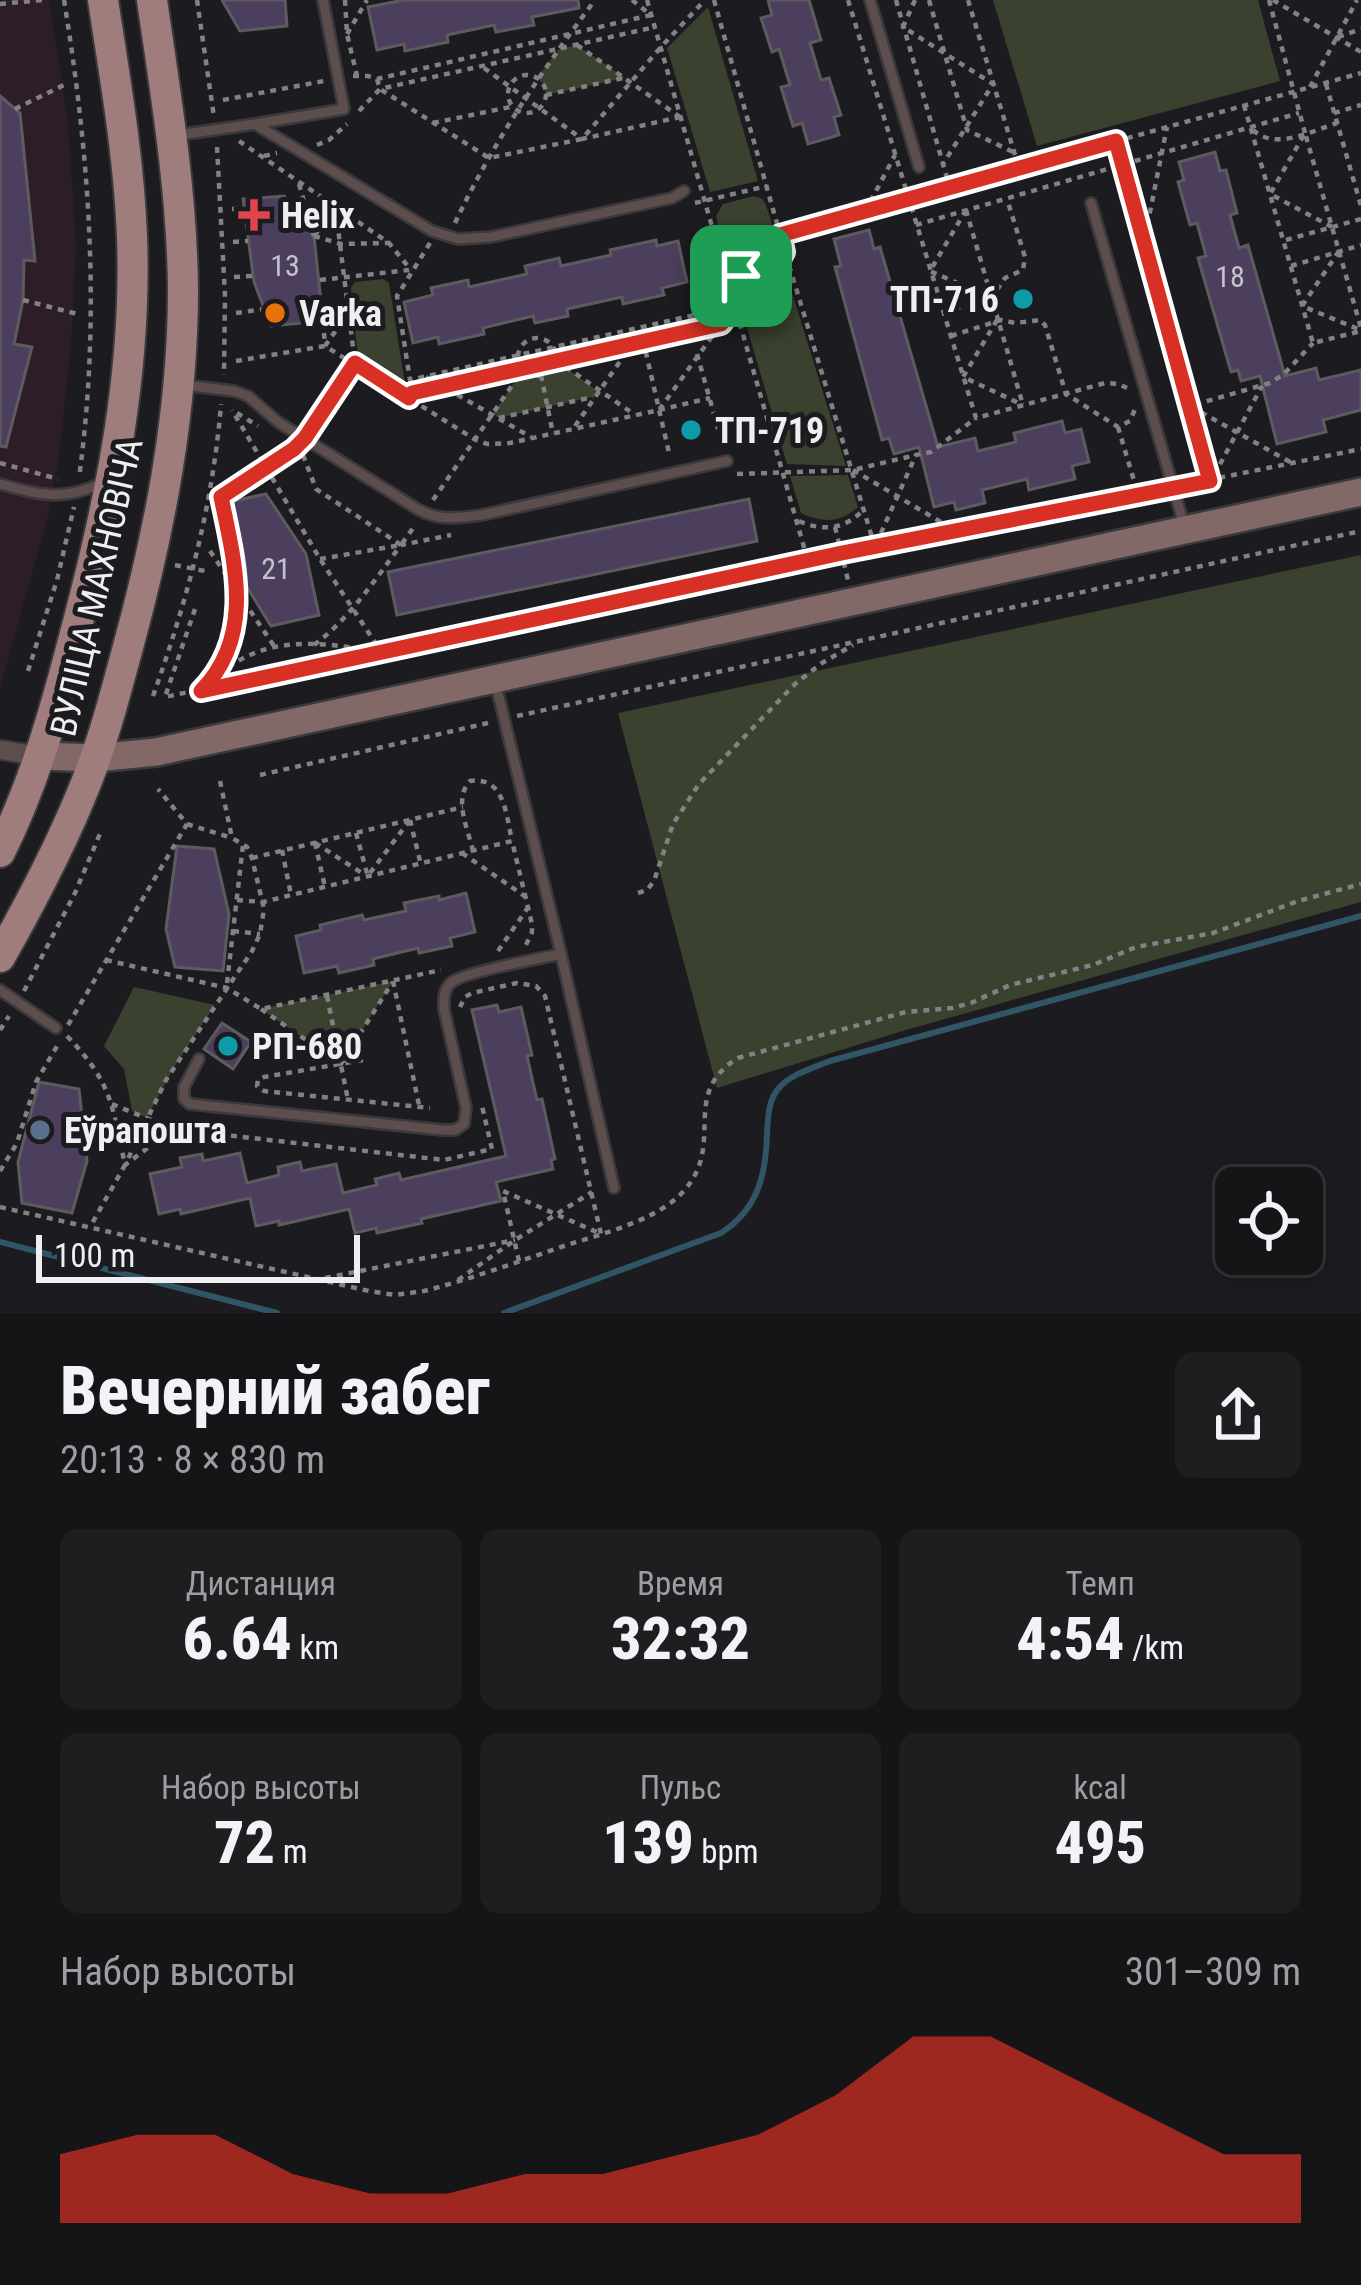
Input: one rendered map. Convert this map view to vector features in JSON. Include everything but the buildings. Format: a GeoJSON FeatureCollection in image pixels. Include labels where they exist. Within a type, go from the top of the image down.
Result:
{"type":"FeatureCollection","features":[{"type":"Feature","properties":{"kind":"main road","name":"ВУЛІЦА МАХНОВІЧА"},"geometry":{"type":"LineString","coordinates":[[0,852],[40,755],[96,558],[113,476],[130,349],[132,242],[124,139],[103,0]]}},
{"type":"Feature","properties":{"kind":"main road","name":"ВУЛІЦА МАХНОВІЧА"},"geometry":{"type":"LineString","coordinates":[[0,957],[50,864],[96,758],[164,492],[179,385],[182,240],[152,0]]}},
{"type":"Feature","properties":{"kind":"street"},"geometry":{"type":"LineString","coordinates":[[0,750],[96,758],[156,752],[1361,492]]}},
{"type":"Feature","properties":{"kind":"lane"},"geometry":{"type":"LineString","coordinates":[[172,136],[344,110],[323,0]]}},
{"type":"Feature","properties":{"kind":"lane"},"geometry":{"type":"LineString","coordinates":[[870,0],[919,167]]}},
{"type":"Feature","properties":{"kind":"lane"},"geometry":{"type":"LineString","coordinates":[[255,124],[448,237],[490,237],[672,198],[684,191]]}},
{"type":"Feature","properties":{"kind":"lane"},"geometry":{"type":"LineString","coordinates":[[1091,203],[1186,530]]}},
{"type":"Feature","properties":{"kind":"lane"},"geometry":{"type":"LineString","coordinates":[[179,385],[244,394],[278,422],[437,517],[462,518],[727,461]]}},
{"type":"Feature","properties":{"kind":"lane"},"geometry":{"type":"LineString","coordinates":[[0,484],[50,496],[77,493],[113,476]]}},
{"type":"Feature","properties":{"kind":"lane"},"geometry":{"type":"LineString","coordinates":[[495,680],[614,1188]]}},
{"type":"Feature","properties":{"kind":"lane"},"geometry":{"type":"LineString","coordinates":[[200,1059],[183,1090],[190,1104],[455,1130],[464,1124],[466,1114],[444,1010],[448,986],[465,976],[561,954]]}},
{"type":"Feature","properties":{"kind":"lane"},"geometry":{"type":"LineString","coordinates":[[0,990],[60,1030]]}},
{"type":"Feature","properties":{"kind":"path"},"geometry":{"type":"LineString","coordinates":[[0,4],[42,0]]}},
{"type":"Feature","properties":{"kind":"path"},"geometry":{"type":"LineString","coordinates":[[28,671],[64,554],[77,493],[88,383],[92,249],[83,126],[64,0]]}},
{"type":"Feature","properties":{"kind":"path"},"geometry":{"type":"LineString","coordinates":[[345,0],[357,76]]}},
{"type":"Feature","properties":{"kind":"path"},"geometry":{"type":"LineString","coordinates":[[347,34],[367,0]]}},
{"type":"Feature","properties":{"kind":"path"},"geometry":{"type":"LineString","coordinates":[[448,237],[518,104],[596,0]]}},
{"type":"Feature","properties":{"kind":"path"},"geometry":{"type":"LineString","coordinates":[[632,0],[651,15]]}},
{"type":"Feature","properties":{"kind":"path"},"geometry":{"type":"LineString","coordinates":[[647,0],[808,561]]}},
{"type":"Feature","properties":{"kind":"path"},"geometry":{"type":"LineString","coordinates":[[582,139],[628,79],[705,0]]}},
{"type":"Feature","properties":{"kind":"path"},"geometry":{"type":"LineString","coordinates":[[714,0],[784,252],[875,547]]}},
{"type":"Feature","properties":{"kind":"path"},"geometry":{"type":"LineString","coordinates":[[848,0],[976,418]]}},
{"type":"Feature","properties":{"kind":"path"},"geometry":{"type":"LineString","coordinates":[[896,0],[950,188]]}},
{"type":"Feature","properties":{"kind":"path"},"geometry":{"type":"LineString","coordinates":[[903,27],[915,0]]}},
{"type":"Feature","properties":{"kind":"path"},"geometry":{"type":"LineString","coordinates":[[929,0],[967,130],[1013,152]]}},
{"type":"Feature","properties":{"kind":"path"},"geometry":{"type":"LineString","coordinates":[[968,0],[1019,168]]}},
{"type":"Feature","properties":{"kind":"path"},"geometry":{"type":"LineString","coordinates":[[1271,0],[1361,52]]}},
{"type":"Feature","properties":{"kind":"path"},"geometry":{"type":"LineString","coordinates":[[1271,0],[1361,330]]}},
{"type":"Feature","properties":{"kind":"path"},"geometry":{"type":"LineString","coordinates":[[1310,87],[1357,0]]}},
{"type":"Feature","properties":{"kind":"path"},"geometry":{"type":"LineString","coordinates":[[223,100],[357,76],[377,79],[651,15]]}},
{"type":"Feature","properties":{"kind":"path"},"geometry":{"type":"LineString","coordinates":[[263,156],[329,140],[380,89],[655,27]]}},
{"type":"Feature","properties":{"kind":"path"},"geometry":{"type":"LineString","coordinates":[[903,27],[993,84]]}},
{"type":"Feature","properties":{"kind":"path"},"geometry":{"type":"LineString","coordinates":[[1337,37],[1361,28]]}},
{"type":"Feature","properties":{"kind":"path"},"geometry":{"type":"LineString","coordinates":[[577,45],[680,117]]}},
{"type":"Feature","properties":{"kind":"path"},"geometry":{"type":"LineString","coordinates":[[482,67],[510,86],[518,104]]}},
{"type":"Feature","properties":{"kind":"path"},"geometry":{"type":"LineString","coordinates":[[780,235],[1361,73]]}},
{"type":"Feature","properties":{"kind":"path"},"geometry":{"type":"LineString","coordinates":[[519,77],[537,78],[546,95],[539,109],[528,113],[508,97],[510,86],[519,77]]}},
{"type":"Feature","properties":{"kind":"path"},"geometry":{"type":"LineString","coordinates":[[377,79],[380,89],[489,158],[680,117]]}},
{"type":"Feature","properties":{"kind":"path"},"geometry":{"type":"LineString","coordinates":[[546,95],[628,79]]}},
{"type":"Feature","properties":{"kind":"path"},"geometry":{"type":"LineString","coordinates":[[1326,82],[1361,206]]}},
{"type":"Feature","properties":{"kind":"path"},"geometry":{"type":"LineString","coordinates":[[944,164],[993,84]]}},
{"type":"Feature","properties":{"kind":"path"},"geometry":{"type":"LineString","coordinates":[[16,109],[64,86]]}},
{"type":"Feature","properties":{"kind":"path"},"geometry":{"type":"LineString","coordinates":[[433,123],[518,104],[539,109],[582,139]]}},
{"type":"Feature","properties":{"kind":"path"},"geometry":{"type":"LineString","coordinates":[[1334,113],[1361,105]]}},
{"type":"Feature","properties":{"kind":"path"},"geometry":{"type":"LineString","coordinates":[[1244,106],[1313,343]]}},
{"type":"Feature","properties":{"kind":"path"},"geometry":{"type":"LineString","coordinates":[[916,225],[1299,113]]}},
{"type":"Feature","properties":{"kind":"path"},"geometry":{"type":"LineString","coordinates":[[1250,127],[1259,137],[1274,140],[1337,123]]}},
{"type":"Feature","properties":{"kind":"path"},"geometry":{"type":"LineString","coordinates":[[1144,243],[1167,127]]}},
{"type":"Feature","properties":{"kind":"path"},"geometry":{"type":"LineString","coordinates":[[1270,194],[1305,133]]}},
{"type":"Feature","properties":{"kind":"path"},"geometry":{"type":"LineString","coordinates":[[233,140],[389,243],[412,270]]}},
{"type":"Feature","properties":{"kind":"path"},"geometry":{"type":"LineString","coordinates":[[1116,141],[1210,481]]}},
{"type":"Feature","properties":{"kind":"path"},"geometry":{"type":"LineString","coordinates":[[865,212],[895,155]]}},
{"type":"Feature","properties":{"kind":"path"},"geometry":{"type":"LineString","coordinates":[[298,179],[314,236]]}},
{"type":"Feature","properties":{"kind":"path"},"geometry":{"type":"LineString","coordinates":[[705,201],[766,186]]}},
{"type":"Feature","properties":{"kind":"path"},"geometry":{"type":"LineString","coordinates":[[1270,194],[1332,227]]}},
{"type":"Feature","properties":{"kind":"path"},"geometry":{"type":"LineString","coordinates":[[944,313],[990,298],[1005,278],[1023,270],[1025,262],[1007,199]]}},
{"type":"Feature","properties":{"kind":"path"},"geometry":{"type":"LineString","coordinates":[[314,236],[335,205]]}},
{"type":"Feature","properties":{"kind":"path"},"geometry":{"type":"LineString","coordinates":[[219,673],[232,636],[238,592],[221,497],[305,438],[355,363],[335,205]]}},
{"type":"Feature","properties":{"kind":"path"},"geometry":{"type":"LineString","coordinates":[[232,209],[244,209]]}},
{"type":"Feature","properties":{"kind":"path"},"geometry":{"type":"LineString","coordinates":[[930,271],[965,210]]}},
{"type":"Feature","properties":{"kind":"path"},"geometry":{"type":"LineString","coordinates":[[965,210],[1023,405]]}},
{"type":"Feature","properties":{"kind":"path"},"geometry":{"type":"LineString","coordinates":[[1283,241],[1361,219]]}},
{"type":"Feature","properties":{"kind":"path"},"geometry":{"type":"LineString","coordinates":[[314,236],[340,244],[389,243]]}},
{"type":"Feature","properties":{"kind":"path"},"geometry":{"type":"LineString","coordinates":[[233,242],[248,241]]}},
{"type":"Feature","properties":{"kind":"path"},"geometry":{"type":"LineString","coordinates":[[410,396],[397,296],[431,243]]}},
{"type":"Feature","properties":{"kind":"path"},"geometry":{"type":"LineString","coordinates":[[1291,266],[1361,245]]}},
{"type":"Feature","properties":{"kind":"path"},"geometry":{"type":"LineString","coordinates":[[1302,305],[1339,251]]}},
{"type":"Feature","properties":{"kind":"path"},"geometry":{"type":"LineString","coordinates":[[724,269],[741,276],[760,276],[777,266],[784,252]]}},
{"type":"Feature","properties":{"kind":"path"},"geometry":{"type":"LineString","coordinates":[[320,280],[412,270]]}},
{"type":"Feature","properties":{"kind":"path"},"geometry":{"type":"LineString","coordinates":[[930,271],[990,298]]}},
{"type":"Feature","properties":{"kind":"path"},"geometry":{"type":"LineString","coordinates":[[234,277],[253,276]]}},
{"type":"Feature","properties":{"kind":"path"},"geometry":{"type":"LineString","coordinates":[[23,300],[77,314]]}},
{"type":"Feature","properties":{"kind":"path"},"geometry":{"type":"LineString","coordinates":[[1302,305],[1361,330]]}},
{"type":"Feature","properties":{"kind":"path"},"geometry":{"type":"LineString","coordinates":[[658,410],[734,306]]}},
{"type":"Feature","properties":{"kind":"path"},"geometry":{"type":"LineString","coordinates":[[410,380],[734,306]]}},
{"type":"Feature","properties":{"kind":"path"},"geometry":{"type":"LineString","coordinates":[[236,313],[264,310]]}},
{"type":"Feature","properties":{"kind":"path"},"geometry":{"type":"LineString","coordinates":[[325,346],[322,318],[348,314]]}},
{"type":"Feature","properties":{"kind":"path"},"geometry":{"type":"LineString","coordinates":[[325,346],[348,314]]}},
{"type":"Feature","properties":{"kind":"path"},"geometry":{"type":"LineString","coordinates":[[963,377],[998,320]]}},
{"type":"Feature","properties":{"kind":"path"},"geometry":{"type":"LineString","coordinates":[[951,336],[998,320],[1043,322],[1066,394],[1118,427],[1138,494]]}},
{"type":"Feature","properties":{"kind":"path"},"geometry":{"type":"LineString","coordinates":[[410,396],[721,324]]}},
{"type":"Feature","properties":{"kind":"path"},"geometry":{"type":"LineString","coordinates":[[425,376],[533,438],[554,434],[573,429],[644,327]]}},
{"type":"Feature","properties":{"kind":"path"},"geometry":{"type":"LineString","coordinates":[[1190,406],[1262,386],[1284,374],[1313,343],[1361,330]]}},
{"type":"Feature","properties":{"kind":"path"},"geometry":{"type":"LineString","coordinates":[[532,339],[544,340],[552,347],[555,360],[551,369],[531,375],[518,355],[532,339]]}},
{"type":"Feature","properties":{"kind":"path"},"geometry":{"type":"LineString","coordinates":[[643,340],[674,472]]}},
{"type":"Feature","properties":{"kind":"path"},"geometry":{"type":"LineString","coordinates":[[236,361],[325,346],[476,440],[502,445],[710,398]]}},
{"type":"Feature","properties":{"kind":"path"},"geometry":{"type":"LineString","coordinates":[[697,354],[727,461]]}},
{"type":"Feature","properties":{"kind":"path"},"geometry":{"type":"LineString","coordinates":[[555,360],[635,416]]}},
{"type":"Feature","properties":{"kind":"path"},"geometry":{"type":"LineString","coordinates":[[314,645],[353,610],[496,416],[523,369]]}},
{"type":"Feature","properties":{"kind":"path"},"geometry":{"type":"LineString","coordinates":[[541,375],[554,434]]}},
{"type":"Feature","properties":{"kind":"path"},"geometry":{"type":"LineString","coordinates":[[963,377],[1023,405]]}},
{"type":"Feature","properties":{"kind":"path"},"geometry":{"type":"LineString","coordinates":[[853,470],[931,452],[976,418],[1112,383],[1124,386],[1133,398],[1132,417],[1118,427]]}},
{"type":"Feature","properties":{"kind":"path"},"geometry":{"type":"LineString","coordinates":[[1210,481],[1262,386]]}},
{"type":"Feature","properties":{"kind":"path"},"geometry":{"type":"LineString","coordinates":[[496,416],[598,394]]}},
{"type":"Feature","properties":{"kind":"path"},"geometry":{"type":"LineString","coordinates":[[1190,406],[1293,464]]}},
{"type":"Feature","properties":{"kind":"path"},"geometry":{"type":"LineString","coordinates":[[263,430],[232,410],[320,560],[382,653]]}},
{"type":"Feature","properties":{"kind":"path"},"geometry":{"type":"LineString","coordinates":[[278,440],[303,456],[316,489],[401,545]]}},
{"type":"Feature","properties":{"kind":"path"},"geometry":{"type":"LineString","coordinates":[[195,609],[165,697],[1361,449]]}},
{"type":"Feature","properties":{"kind":"path"},"geometry":{"type":"LineString","coordinates":[[875,547],[916,455]]}},
{"type":"Feature","properties":{"kind":"path"},"geometry":{"type":"LineString","coordinates":[[0,463],[64,480]]}},
{"type":"Feature","properties":{"kind":"path"},"geometry":{"type":"LineString","coordinates":[[853,470],[956,531]]}},
{"type":"Feature","properties":{"kind":"path"},"geometry":{"type":"LineString","coordinates":[[796,519],[817,527],[835,527],[849,523],[864,509]]}},
{"type":"Feature","properties":{"kind":"path"},"geometry":{"type":"LineString","coordinates":[[260,775],[1361,531]]}},
{"type":"Feature","properties":{"kind":"path"},"geometry":{"type":"LineString","coordinates":[[320,560],[433,538]]}},
{"type":"Feature","properties":{"kind":"path"},"geometry":{"type":"LineString","coordinates":[[210,551],[274,646]]}},
{"type":"Feature","properties":{"kind":"path"},"geometry":{"type":"LineString","coordinates":[[150,560],[205,571]]}},
{"type":"Feature","properties":{"kind":"path"},"geometry":{"type":"LineString","coordinates":[[638,893],[654,881],[674,824],[699,784],[795,684],[861,640]]}},
{"type":"Feature","properties":{"kind":"path"},"geometry":{"type":"LineString","coordinates":[[201,691],[219,673],[274,646],[382,653]]}},
{"type":"Feature","properties":{"kind":"path"},"geometry":{"type":"LineString","coordinates":[[473,851],[461,794],[465,784],[481,780],[493,784],[501,796],[529,906],[532,932],[516,952],[493,959],[529,906]]}},
{"type":"Feature","properties":{"kind":"path"},"geometry":{"type":"LineString","coordinates":[[220,782],[232,838]]}},
{"type":"Feature","properties":{"kind":"path"},"geometry":{"type":"LineString","coordinates":[[90,1227],[173,1069],[260,934],[263,902],[252,858],[243,844],[187,824],[158,789]]}},
{"type":"Feature","properties":{"kind":"path"},"geometry":{"type":"LineString","coordinates":[[252,858],[463,807]]}},
{"type":"Feature","properties":{"kind":"path"},"geometry":{"type":"LineString","coordinates":[[410,820],[421,864]]}},
{"type":"Feature","properties":{"kind":"path"},"geometry":{"type":"LineString","coordinates":[[368,877],[410,820]]}},
{"type":"Feature","properties":{"kind":"path"},"geometry":{"type":"LineString","coordinates":[[0,1171],[17,1143],[36,1082],[60,1030],[187,824]]}},
{"type":"Feature","properties":{"kind":"path"},"geometry":{"type":"LineString","coordinates":[[0,1030],[63,918],[102,829]]}},
{"type":"Feature","properties":{"kind":"path"},"geometry":{"type":"LineString","coordinates":[[356,833],[368,877]]}},
{"type":"Feature","properties":{"kind":"path"},"geometry":{"type":"LineString","coordinates":[[236,900],[263,902],[512,841]]}},
{"type":"Feature","properties":{"kind":"path"},"geometry":{"type":"LineString","coordinates":[[315,843],[368,877]]}},
{"type":"Feature","properties":{"kind":"path"},"geometry":{"type":"LineString","coordinates":[[315,843],[325,887]]}},
{"type":"Feature","properties":{"kind":"path"},"geometry":{"type":"LineString","coordinates":[[226,988],[243,844]]}},
{"type":"Feature","properties":{"kind":"path"},"geometry":{"type":"LineString","coordinates":[[282,850],[291,895]]}},
{"type":"Feature","properties":{"kind":"path"},"geometry":{"type":"LineString","coordinates":[[462,853],[526,897]]}},
{"type":"Feature","properties":{"kind":"path"},"geometry":{"type":"LineString","coordinates":[[0,1207],[320,1280],[410,1294],[659,1211],[691,1183],[702,1156],[706,1095],[717,1074],[738,1058],[906,1012],[971,1003],[1010,986],[1093,965],[1136,946],[1213,933],[1298,901],[1361,884]]}},
{"type":"Feature","properties":{"kind":"path"},"geometry":{"type":"LineString","coordinates":[[233,931],[260,934]]}},
{"type":"Feature","properties":{"kind":"path"},"geometry":{"type":"LineString","coordinates":[[106,960],[226,988],[340,1064]]}},
{"type":"Feature","properties":{"kind":"path"},"geometry":{"type":"LineString","coordinates":[[261,1009],[453,968]]}},
{"type":"Feature","properties":{"kind":"path"},"geometry":{"type":"LineString","coordinates":[[340,1064],[393,981]]}},
{"type":"Feature","properties":{"kind":"path"},"geometry":{"type":"LineString","coordinates":[[393,981],[420,1107]]}},
{"type":"Feature","properties":{"kind":"path"},"geometry":{"type":"LineString","coordinates":[[460,1015],[462,1001],[472,993],[517,983],[540,990],[547,1003],[601,1234]]}},
{"type":"Feature","properties":{"kind":"path"},"geometry":{"type":"LineString","coordinates":[[327,996],[348,1100]]}},
{"type":"Feature","properties":{"kind":"path"},"geometry":{"type":"LineString","coordinates":[[60,1030],[102,1078],[125,1165]]}},
{"type":"Feature","properties":{"kind":"path"},"geometry":{"type":"LineString","coordinates":[[363,1060],[263,1077],[257,1084],[264,1091],[430,1108]]}},
{"type":"Feature","properties":{"kind":"path"},"geometry":{"type":"LineString","coordinates":[[112,1104],[173,1129],[444,1160],[492,1150]]}},
{"type":"Feature","properties":{"kind":"path"},"geometry":{"type":"LineString","coordinates":[[482,1105],[494,1159]]}},
{"type":"Feature","properties":{"kind":"path"},"geometry":{"type":"LineString","coordinates":[[125,1165],[173,1129]]}},
{"type":"Feature","properties":{"kind":"path"},"geometry":{"type":"LineString","coordinates":[[501,1181],[519,1261]]}},
{"type":"Feature","properties":{"kind":"path"},"geometry":{"type":"LineString","coordinates":[[503,1191],[601,1234]]}},
{"type":"Feature","properties":{"kind":"path"},"geometry":{"type":"LineString","coordinates":[[454,1283],[592,1192]]}},
{"type":"Feature","properties":{"kind":"path"},"geometry":{"type":"LineString","coordinates":[[320,1280],[514,1240]]}},
{"type":"Feature","properties":{"kind":"shaded area"},"geometry":{"type":"Polygon","coordinates":[[[0,0],[49,0],[68,122],[76,244],[59,457],[48,516],[0,688],[0,0]]]}},
{"type":"Feature","properties":{"kind":"green space"},"geometry":{"type":"Polygon","coordinates":[[[993,0],[1258,0],[1280,81],[1037,146],[993,0]]]}},
{"type":"Feature","properties":{"kind":"green space"},"geometry":{"type":"Polygon","coordinates":[[[708,7],[758,181],[710,192],[667,48],[708,7]]]}},
{"type":"Feature","properties":{"kind":"green space"},"geometry":{"type":"Polygon","coordinates":[[[577,45],[625,78],[546,95],[537,78],[559,49],[577,45]]]}},
{"type":"Feature","properties":{"kind":"green space"},"geometry":{"type":"Polygon","coordinates":[[[754,196],[767,209],[777,254],[763,269],[748,271],[735,267],[727,257],[716,216],[723,204],[754,196]]]}},
{"type":"Feature","properties":{"kind":"green space"},"geometry":{"type":"Polygon","coordinates":[[[784,267],[846,466],[787,464],[733,280],[761,281],[784,267]]]}},
{"type":"Feature","properties":{"kind":"green space"},"geometry":{"type":"Polygon","coordinates":[[[383,279],[389,283],[403,389],[358,359],[351,288],[355,282],[383,279]]]}},
{"type":"Feature","properties":{"kind":"green space"},"geometry":{"type":"Polygon","coordinates":[[[555,360],[599,392],[596,396],[499,418],[493,414],[523,369],[542,374],[555,360]]]}},
{"type":"Feature","properties":{"kind":"green space"},"geometry":{"type":"Polygon","coordinates":[[[848,475],[858,507],[852,512],[831,520],[801,513],[790,476],[848,475]]]}},
{"type":"Feature","properties":{"kind":"green space"},"geometry":{"type":"Polygon","coordinates":[[[1361,555],[1361,902],[717,1088],[618,713],[1361,555]]]}},
{"type":"Feature","properties":{"kind":"green space"},"geometry":{"type":"Polygon","coordinates":[[[393,981],[341,1064],[261,1009],[393,981]]]}},
{"type":"Feature","properties":{"kind":"green space"},"geometry":{"type":"Polygon","coordinates":[[[134,987],[215,1005],[147,1118],[132,1111],[124,1069],[104,1046],[134,987]]]}},
{"type":"Feature","properties":{"kind":"waterway"},"geometry":{"type":"LineString","coordinates":[[504,1313],[721,1233],[733,1224],[757,1191],[775,1093],[803,1072],[1361,916]]}},
{"type":"Feature","properties":{"kind":"waterway"},"geometry":{"type":"LineString","coordinates":[[0,1242],[277,1313]]}},
{"type":"Feature","properties":{"kind":"place","name":"Helix"},"geometry":{"type":"Point","coordinates":[254,215]}},
{"type":"Feature","properties":{"kind":"place","name":"ТП-716"},"geometry":{"type":"Point","coordinates":[1023,299]}},
{"type":"Feature","properties":{"kind":"place","name":"Varka"},"geometry":{"type":"Point","coordinates":[275,313]}},
{"type":"Feature","properties":{"kind":"place","name":"ТП-719"},"geometry":{"type":"Point","coordinates":[691,430]}},
{"type":"Feature","properties":{"kind":"place","name":"РП-680"},"geometry":{"type":"Point","coordinates":[228,1046]}},
{"type":"Feature","properties":{"kind":"place","name":"Еўрапошта"},"geometry":{"type":"Point","coordinates":[40,1130]}},
{"type":"Feature","properties":{"kind":"route"},"geometry":{"type":"LineString","coordinates":[[1116,141],[1210,481],[842,553],[201,691],[219,673],[232,636],[238,592],[221,497],[305,438],[355,363],[409,398],[412,393],[721,324],[734,306],[724,269],[741,276],[760,276],[777,266],[784,252],[780,235],[1116,141]]}}]}
